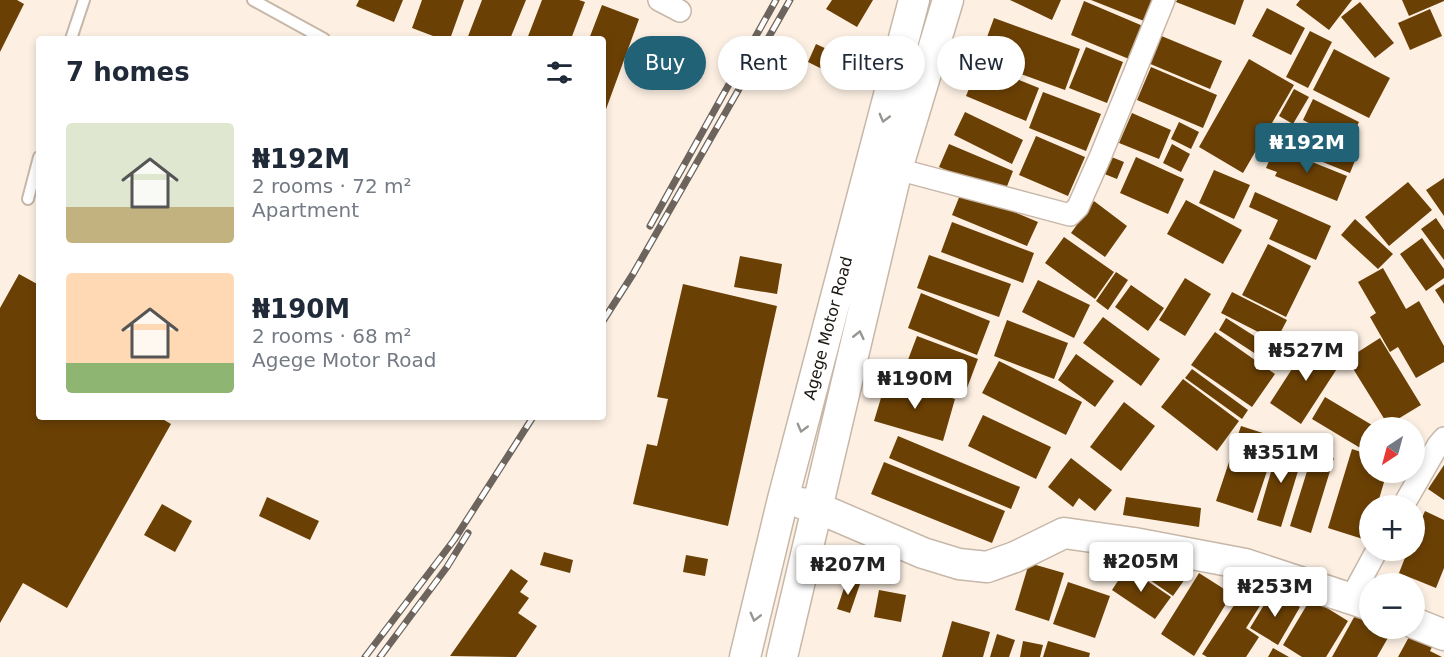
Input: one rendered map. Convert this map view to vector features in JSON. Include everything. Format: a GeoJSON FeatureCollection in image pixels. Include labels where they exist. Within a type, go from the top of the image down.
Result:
{"type":"FeatureCollection","features":[{"type":"Feature","properties":{"kind":"main road","name":"Agege Motor Road"},"geometry":{"type":"LineString","coordinates":[[745,657],[783,499],[914,0]]}},
{"type":"Feature","properties":{"kind":"main road","name":"Agege Motor Road"},"geometry":{"type":"LineString","coordinates":[[782,657],[897,169],[948,0]]}},
{"type":"Feature","properties":{"kind":"main road"},"geometry":{"type":"LineString","coordinates":[[783,499],[818,508],[923,553],[959,564],[987,567],[1015,557],[1064,533],[1134,543],[1245,564],[1359,602]]}},
{"type":"Feature","properties":{"kind":"main road"},"geometry":{"type":"LineString","coordinates":[[1425,627],[1444,635]]}},
{"type":"Feature","properties":{"kind":"street"},"geometry":{"type":"LineString","coordinates":[[659,0],[680,11]]}},
{"type":"Feature","properties":{"kind":"street"},"geometry":{"type":"LineString","coordinates":[[897,169],[1070,215],[1078,207],[1101,155],[1164,0]]}},
{"type":"Feature","properties":{"kind":"street"},"geometry":{"type":"LineString","coordinates":[[1409,495],[1444,438]]}},
{"type":"Feature","properties":{"kind":"lane"},"geometry":{"type":"LineString","coordinates":[[72,36],[84,0]]}},
{"type":"Feature","properties":{"kind":"lane"},"geometry":{"type":"LineString","coordinates":[[253,0],[319,36]]}},
{"type":"Feature","properties":{"kind":"lane"},"geometry":{"type":"LineString","coordinates":[[28,200],[36,169]]}},
{"type":"Feature","properties":{"kind":"building"},"geometry":{"type":"Polygon","coordinates":[[[0,0],[17,0],[24,4],[0,52],[0,0]]]}},
{"type":"Feature","properties":{"kind":"building"},"geometry":{"type":"Polygon","coordinates":[[[359,0],[403,0],[394,22],[356,6],[359,0]]]}},
{"type":"Feature","properties":{"kind":"building"},"geometry":{"type":"Polygon","coordinates":[[[422,0],[464,0],[451,36],[433,36],[412,28],[422,0]]]}},
{"type":"Feature","properties":{"kind":"building"},"geometry":{"type":"Polygon","coordinates":[[[482,0],[526,0],[511,36],[468,36],[482,0]]]}},
{"type":"Feature","properties":{"kind":"building"},"geometry":{"type":"Polygon","coordinates":[[[542,0],[585,2],[572,36],[528,36],[542,0]]]}},
{"type":"Feature","properties":{"kind":"building"},"geometry":{"type":"Polygon","coordinates":[[[832,0],[873,0],[857,27],[826,9],[832,0]]]}},
{"type":"Feature","properties":{"kind":"building"},"geometry":{"type":"Polygon","coordinates":[[[1010,0],[1061,0],[1052,20],[1010,0]]]}},
{"type":"Feature","properties":{"kind":"building"},"geometry":{"type":"Polygon","coordinates":[[[1091,0],[1152,0],[1144,21],[1091,0]]]}},
{"type":"Feature","properties":{"kind":"building"},"geometry":{"type":"Polygon","coordinates":[[[1177,0],[1244,0],[1235,25],[1176,2],[1177,0]]]}},
{"type":"Feature","properties":{"kind":"building"},"geometry":{"type":"Polygon","coordinates":[[[1300,0],[1352,0],[1329,30],[1296,5],[1300,0]]]}},
{"type":"Feature","properties":{"kind":"building"},"geometry":{"type":"Polygon","coordinates":[[[1402,0],[1444,0],[1444,1],[1409,16],[1402,0]]]}},
{"type":"Feature","properties":{"kind":"building"},"geometry":{"type":"Polygon","coordinates":[[[1084,1],[1143,26],[1129,59],[1071,35],[1084,1]]]}},
{"type":"Feature","properties":{"kind":"building"},"geometry":{"type":"Polygon","coordinates":[[[1360,2],[1394,43],[1375,58],[1341,17],[1360,2]]]}},
{"type":"Feature","properties":{"kind":"building"},"geometry":{"type":"Polygon","coordinates":[[[602,5],[639,19],[633,36],[624,36],[624,60],[606,109],[606,36],[590,36],[602,5]]]}},
{"type":"Feature","properties":{"kind":"building"},"geometry":{"type":"Polygon","coordinates":[[[1267,8],[1305,28],[1291,55],[1252,36],[1267,8]]]}},
{"type":"Feature","properties":{"kind":"building"},"geometry":{"type":"Polygon","coordinates":[[[1430,9],[1442,36],[1410,50],[1398,23],[1430,9]]]}},
{"type":"Feature","properties":{"kind":"building"},"geometry":{"type":"Polygon","coordinates":[[[994,18],[1080,49],[1065,90],[1025,76],[1025,36],[987,36],[994,18]]]}},
{"type":"Feature","properties":{"kind":"building"},"geometry":{"type":"Polygon","coordinates":[[[1310,31],[1332,42],[1308,88],[1286,77],[1310,31]]]}},
{"type":"Feature","properties":{"kind":"building"},"geometry":{"type":"Polygon","coordinates":[[[1159,35],[1222,61],[1210,89],[1148,63],[1159,35]]]}},
{"type":"Feature","properties":{"kind":"building"},"geometry":{"type":"Polygon","coordinates":[[[816,44],[820,46],[820,68],[808,62],[816,44]]]}},
{"type":"Feature","properties":{"kind":"building"},"geometry":{"type":"Polygon","coordinates":[[[1086,47],[1123,62],[1107,103],[1069,88],[1086,47]]]}},
{"type":"Feature","properties":{"kind":"building"},"geometry":{"type":"Polygon","coordinates":[[[1334,49],[1390,78],[1369,118],[1313,90],[1334,49]]]}},
{"type":"Feature","properties":{"kind":"building"},"geometry":{"type":"Polygon","coordinates":[[[1249,59],[1294,85],[1243,173],[1199,147],[1249,59]]]}},
{"type":"Feature","properties":{"kind":"building"},"geometry":{"type":"Polygon","coordinates":[[[1151,67],[1217,95],[1203,128],[1137,100],[1151,67]]]}},
{"type":"Feature","properties":{"kind":"building"},"geometry":{"type":"Polygon","coordinates":[[[1025,82],[1039,88],[1026,121],[966,96],[968,90],[1025,90],[1025,82]]]}},
{"type":"Feature","properties":{"kind":"building"},"geometry":{"type":"Polygon","coordinates":[[[1294,89],[1309,97],[1293,124],[1279,116],[1294,89]]]}},
{"type":"Feature","properties":{"kind":"building"},"geometry":{"type":"Polygon","coordinates":[[[1043,92],[1101,114],[1086,151],[1029,128],[1043,92]]]}},
{"type":"Feature","properties":{"kind":"building"},"geometry":{"type":"Polygon","coordinates":[[[1313,99],[1359,122],[1348,144],[1303,120],[1313,99]]]}},
{"type":"Feature","properties":{"kind":"building"},"geometry":{"type":"Polygon","coordinates":[[[965,112],[1023,140],[1012,164],[954,135],[965,112]]]}},
{"type":"Feature","properties":{"kind":"building"},"geometry":{"type":"Polygon","coordinates":[[[1132,113],[1171,130],[1159,159],[1119,143],[1132,113]]]}},
{"type":"Feature","properties":{"kind":"building"},"geometry":{"type":"Polygon","coordinates":[[[1179,122],[1199,132],[1191,149],[1171,139],[1179,122]]]}},
{"type":"Feature","properties":{"kind":"building"},"geometry":{"type":"Polygon","coordinates":[[[1286,125],[1358,153],[1350,173],[1278,144],[1286,125]]]}},
{"type":"Feature","properties":{"kind":"building"},"geometry":{"type":"Polygon","coordinates":[[[1036,136],[1085,157],[1068,196],[1019,175],[1036,136]]]}},
{"type":"Feature","properties":{"kind":"building"},"geometry":{"type":"Polygon","coordinates":[[[949,144],[1013,171],[1004,194],[939,167],[949,144]]]}},
{"type":"Feature","properties":{"kind":"building"},"geometry":{"type":"Polygon","coordinates":[[[1172,144],[1190,154],[1181,172],[1163,163],[1172,144]]]}},
{"type":"Feature","properties":{"kind":"building"},"geometry":{"type":"Polygon","coordinates":[[[1275,147],[1347,176],[1337,201],[1275,176],[1277,172],[1266,168],[1275,147]]]}},
{"type":"Feature","properties":{"kind":"building"},"geometry":{"type":"Polygon","coordinates":[[[1109,156],[1124,162],[1117,179],[1102,173],[1109,156]]]}},
{"type":"Feature","properties":{"kind":"building"},"geometry":{"type":"Polygon","coordinates":[[[1136,157],[1184,179],[1168,214],[1120,193],[1136,157]]]}},
{"type":"Feature","properties":{"kind":"building"},"geometry":{"type":"Polygon","coordinates":[[[1214,170],[1250,185],[1234,219],[1199,203],[1214,170]]]}},
{"type":"Feature","properties":{"kind":"building"},"geometry":{"type":"Polygon","coordinates":[[[1444,178],[1444,216],[1426,190],[1444,178]]]}},
{"type":"Feature","properties":{"kind":"building"},"geometry":{"type":"Polygon","coordinates":[[[1408,182],[1432,210],[1389,246],[1365,217],[1408,182]]]}},
{"type":"Feature","properties":{"kind":"building"},"geometry":{"type":"Polygon","coordinates":[[[962,190],[1038,222],[1027,246],[952,215],[962,190]]]}},
{"type":"Feature","properties":{"kind":"building"},"geometry":{"type":"Polygon","coordinates":[[[1255,192],[1331,226],[1316,260],[1269,239],[1278,220],[1249,207],[1255,192]]]}},
{"type":"Feature","properties":{"kind":"building"},"geometry":{"type":"Polygon","coordinates":[[[1186,200],[1242,230],[1223,264],[1167,234],[1186,200]]]}},
{"type":"Feature","properties":{"kind":"building"},"geometry":{"type":"Polygon","coordinates":[[[1094,201],[1127,226],[1105,257],[1071,233],[1094,201]]]}},
{"type":"Feature","properties":{"kind":"building"},"geometry":{"type":"Polygon","coordinates":[[[1436,218],[1444,230],[1444,260],[1421,229],[1436,218]]]}},
{"type":"Feature","properties":{"kind":"building"},"geometry":{"type":"Polygon","coordinates":[[[1355,219],[1393,254],[1378,269],[1341,235],[1355,219]]]}},
{"type":"Feature","properties":{"kind":"building"},"geometry":{"type":"Polygon","coordinates":[[[952,222],[1034,253],[1023,283],[941,252],[952,222]]]}},
{"type":"Feature","properties":{"kind":"building"},"geometry":{"type":"Polygon","coordinates":[[[1064,237],[1114,272],[1095,299],[1045,263],[1064,237]]]}},
{"type":"Feature","properties":{"kind":"building"},"geometry":{"type":"Polygon","coordinates":[[[1422,238],[1444,269],[1444,278],[1426,291],[1400,254],[1422,238]]]}},
{"type":"Feature","properties":{"kind":"building"},"geometry":{"type":"Polygon","coordinates":[[[1268,244],[1311,266],[1286,317],[1242,295],[1268,244]]]}},
{"type":"Feature","properties":{"kind":"building"},"geometry":{"type":"Polygon","coordinates":[[[929,255],[1011,284],[999,317],[917,288],[929,255]]]}},
{"type":"Feature","properties":{"kind":"building"},"geometry":{"type":"Polygon","coordinates":[[[740,256],[782,264],[777,294],[734,287],[740,256]]]}},
{"type":"Feature","properties":{"kind":"building"},"geometry":{"type":"Polygon","coordinates":[[[1383,268],[1406,309],[1419,301],[1444,346],[1444,362],[1416,378],[1398,347],[1390,352],[1370,317],[1376,313],[1358,282],[1383,268]]]}},
{"type":"Feature","properties":{"kind":"building"},"geometry":{"type":"Polygon","coordinates":[[[1116,272],[1128,280],[1108,310],[1096,301],[1116,272]]]}},
{"type":"Feature","properties":{"kind":"building"},"geometry":{"type":"Polygon","coordinates":[[[19,274],[36,283],[36,420],[164,420],[171,424],[67,608],[23,583],[0,623],[0,308],[19,274]]]}},
{"type":"Feature","properties":{"kind":"building"},"geometry":{"type":"Polygon","coordinates":[[[1185,278],[1211,294],[1185,336],[1159,320],[1185,278]]]}},
{"type":"Feature","properties":{"kind":"building"},"geometry":{"type":"Polygon","coordinates":[[[1038,280],[1090,305],[1074,338],[1022,312],[1038,280]]]}},
{"type":"Feature","properties":{"kind":"building"},"geometry":{"type":"Polygon","coordinates":[[[683,284],[777,306],[728,526],[633,504],[647,444],[657,446],[668,399],[657,397],[683,284]]]}},
{"type":"Feature","properties":{"kind":"building"},"geometry":{"type":"Polygon","coordinates":[[[1444,284],[1444,304],[1435,290],[1444,284]]]}},
{"type":"Feature","properties":{"kind":"building"},"geometry":{"type":"Polygon","coordinates":[[[1131,285],[1164,308],[1148,331],[1115,307],[1131,285]]]}},
{"type":"Feature","properties":{"kind":"building"},"geometry":{"type":"Polygon","coordinates":[[[1232,292],[1287,320],[1276,341],[1221,313],[1232,292]]]}},
{"type":"Feature","properties":{"kind":"building"},"geometry":{"type":"Polygon","coordinates":[[[921,293],[990,321],[977,355],[908,328],[921,293]]]}},
{"type":"Feature","properties":{"kind":"building"},"geometry":{"type":"Polygon","coordinates":[[[1103,317],[1160,359],[1141,386],[1083,343],[1103,317]]]}},
{"type":"Feature","properties":{"kind":"building"},"geometry":{"type":"Polygon","coordinates":[[[1226,318],[1273,348],[1265,360],[1219,330],[1226,318]]]}},
{"type":"Feature","properties":{"kind":"building"},"geometry":{"type":"Polygon","coordinates":[[[1007,320],[1068,343],[1054,379],[994,356],[1007,320]]]}},
{"type":"Feature","properties":{"kind":"building"},"geometry":{"type":"Polygon","coordinates":[[[1215,332],[1275,374],[1252,407],[1191,365],[1215,332]]]}},
{"type":"Feature","properties":{"kind":"building"},"geometry":{"type":"Polygon","coordinates":[[[917,336],[978,359],[964,396],[903,373],[917,336]]]}},
{"type":"Feature","properties":{"kind":"building"},"geometry":{"type":"Polygon","coordinates":[[[1380,338],[1421,405],[1401,417],[1383,417],[1347,359],[1380,338]]]}},
{"type":"Feature","properties":{"kind":"building"},"geometry":{"type":"Polygon","coordinates":[[[1310,341],[1342,361],[1301,424],[1270,403],[1310,341]]]}},
{"type":"Feature","properties":{"kind":"building"},"geometry":{"type":"Polygon","coordinates":[[[1076,354],[1114,381],[1095,407],[1058,380],[1076,354]]]}},
{"type":"Feature","properties":{"kind":"building"},"geometry":{"type":"Polygon","coordinates":[[[999,361],[1082,402],[1066,435],[982,393],[999,361]]]}},
{"type":"Feature","properties":{"kind":"building"},"geometry":{"type":"Polygon","coordinates":[[[1192,369],[1248,410],[1242,419],[1185,378],[1192,369]]]}},
{"type":"Feature","properties":{"kind":"building"},"geometry":{"type":"Polygon","coordinates":[[[887,378],[955,399],[943,441],[874,421],[887,378]]]}},
{"type":"Feature","properties":{"kind":"building"},"geometry":{"type":"Polygon","coordinates":[[[1183,379],[1239,421],[1217,451],[1161,407],[1183,379]]]}},
{"type":"Feature","properties":{"kind":"building"},"geometry":{"type":"Polygon","coordinates":[[[1325,397],[1359,417],[1359,447],[1312,419],[1325,397]]]}},
{"type":"Feature","properties":{"kind":"building"},"geometry":{"type":"Polygon","coordinates":[[[1124,402],[1155,426],[1121,471],[1090,447],[1124,402]]]}},
{"type":"Feature","properties":{"kind":"building"},"geometry":{"type":"Polygon","coordinates":[[[983,415],[1051,447],[1036,479],[968,446],[983,415]]]}},
{"type":"Feature","properties":{"kind":"building"},"geometry":{"type":"Polygon","coordinates":[[[1241,426],[1278,438],[1253,513],[1216,501],[1241,426]]]}},
{"type":"Feature","properties":{"kind":"building"},"geometry":{"type":"Polygon","coordinates":[[[898,436],[1020,487],[1011,509],[889,458],[898,436]]]}},
{"type":"Feature","properties":{"kind":"building"},"geometry":{"type":"Polygon","coordinates":[[[1280,441],[1305,448],[1281,527],[1257,520],[1280,441]]]}},
{"type":"Feature","properties":{"kind":"building"},"geometry":{"type":"Polygon","coordinates":[[[1352,449],[1359,451],[1359,483],[1384,483],[1380,495],[1359,495],[1359,538],[1328,528],[1352,449]]]}},
{"type":"Feature","properties":{"kind":"building"},"geometry":{"type":"Polygon","coordinates":[[[1313,452],[1334,458],[1311,533],[1290,526],[1313,452]]]}},
{"type":"Feature","properties":{"kind":"building"},"geometry":{"type":"Polygon","coordinates":[[[1071,458],[1112,490],[1095,511],[1079,498],[1073,507],[1048,487],[1071,458]]]}},
{"type":"Feature","properties":{"kind":"building"},"geometry":{"type":"Polygon","coordinates":[[[884,462],[1005,511],[992,543],[871,494],[884,462]]]}},
{"type":"Feature","properties":{"kind":"building"},"geometry":{"type":"Polygon","coordinates":[[[1444,465],[1444,500],[1428,489],[1444,465]]]}},
{"type":"Feature","properties":{"kind":"building"},"geometry":{"type":"Polygon","coordinates":[[[267,497],[319,521],[310,540],[259,516],[267,497]]]}},
{"type":"Feature","properties":{"kind":"building"},"geometry":{"type":"Polygon","coordinates":[[[1126,497],[1201,508],[1199,527],[1123,515],[1126,497]]]}},
{"type":"Feature","properties":{"kind":"building"},"geometry":{"type":"Polygon","coordinates":[[[162,504],[192,521],[175,552],[144,535],[162,504]]]}},
{"type":"Feature","properties":{"kind":"building"},"geometry":{"type":"Polygon","coordinates":[[[1425,511],[1444,520],[1444,568],[1436,588],[1425,584],[1425,573],[1399,573],[1404,561],[1425,561],[1425,511]]]}},
{"type":"Feature","properties":{"kind":"building"},"geometry":{"type":"Polygon","coordinates":[[[544,552],[573,560],[570,573],[540,565],[544,552]]]}},
{"type":"Feature","properties":{"kind":"building"},"geometry":{"type":"Polygon","coordinates":[[[686,555],[708,559],[705,576],[683,572],[686,555]]]}},
{"type":"Feature","properties":{"kind":"building"},"geometry":{"type":"Polygon","coordinates":[[[1029,563],[1064,573],[1049,621],[1015,610],[1029,563]]]}},
{"type":"Feature","properties":{"kind":"building"},"geometry":{"type":"Polygon","coordinates":[[[1127,567],[1171,597],[1155,619],[1112,590],[1127,567]]]}},
{"type":"Feature","properties":{"kind":"building"},"geometry":{"type":"Polygon","coordinates":[[[511,569],[528,581],[520,592],[529,598],[518,613],[537,626],[516,657],[450,656],[511,569]]]}},
{"type":"Feature","properties":{"kind":"building"},"geometry":{"type":"Polygon","coordinates":[[[1199,573],[1232,594],[1194,656],[1161,634],[1199,573]]]}},
{"type":"Feature","properties":{"kind":"building"},"geometry":{"type":"Polygon","coordinates":[[[847,579],[860,584],[850,613],[837,609],[847,579]]]}},
{"type":"Feature","properties":{"kind":"building"},"geometry":{"type":"Polygon","coordinates":[[[1185,579],[1173,596],[1150,580],[1185,579]]]}},
{"type":"Feature","properties":{"kind":"building"},"geometry":{"type":"Polygon","coordinates":[[[1250,581],[1268,593],[1246,628],[1259,637],[1246,657],[1207,657],[1202,654],[1250,581]]]}},
{"type":"Feature","properties":{"kind":"building"},"geometry":{"type":"Polygon","coordinates":[[[1068,582],[1110,596],[1095,638],[1053,624],[1068,582]]]}},
{"type":"Feature","properties":{"kind":"building"},"geometry":{"type":"Polygon","coordinates":[[[879,590],[906,595],[901,622],[874,617],[879,590]]]}},
{"type":"Feature","properties":{"kind":"building"},"geometry":{"type":"Polygon","coordinates":[[[1273,590],[1300,607],[1278,645],[1250,628],[1273,590]]]}},
{"type":"Feature","properties":{"kind":"building"},"geometry":{"type":"Polygon","coordinates":[[[1311,598],[1348,621],[1326,657],[1302,657],[1283,645],[1311,598]]]}},
{"type":"Feature","properties":{"kind":"building"},"geometry":{"type":"Polygon","coordinates":[[[1358,610],[1359,639],[1387,639],[1377,657],[1332,657],[1358,610]]]}},
{"type":"Feature","properties":{"kind":"building"},"geometry":{"type":"Polygon","coordinates":[[[952,621],[990,632],[983,657],[942,657],[952,621]]]}},
{"type":"Feature","properties":{"kind":"building"},"geometry":{"type":"Polygon","coordinates":[[[997,634],[1015,640],[1009,657],[990,657],[997,634]]]}},
{"type":"Feature","properties":{"kind":"building"},"geometry":{"type":"Polygon","coordinates":[[[1408,639],[1417,639],[1432,647],[1430,651],[1442,657],[1398,657],[1408,639]]]}},
{"type":"Feature","properties":{"kind":"building"},"geometry":{"type":"Polygon","coordinates":[[[1023,641],[1043,645],[1040,657],[1020,657],[1023,641]]]}},
{"type":"Feature","properties":{"kind":"building"},"geometry":{"type":"Polygon","coordinates":[[[1048,641],[1090,653],[1089,657],[1043,657],[1048,641]]]}},
{"type":"Feature","properties":{"kind":"building"},"geometry":{"type":"Polygon","coordinates":[[[1273,648],[1289,657],[1268,657],[1273,648]]]}},
{"type":"Feature","properties":{"kind":"railway"},"geometry":{"type":"LineString","coordinates":[[650,226],[776,0]]}},
{"type":"Feature","properties":{"kind":"railway"},"geometry":{"type":"LineString","coordinates":[[606,316],[633,274],[790,0]]}},
{"type":"Feature","properties":{"kind":"railway"},"geometry":{"type":"LineString","coordinates":[[365,657],[454,540],[531,420]]}},
{"type":"Feature","properties":{"kind":"railway"},"geometry":{"type":"LineString","coordinates":[[380,657],[447,567],[468,533]]}}]}
